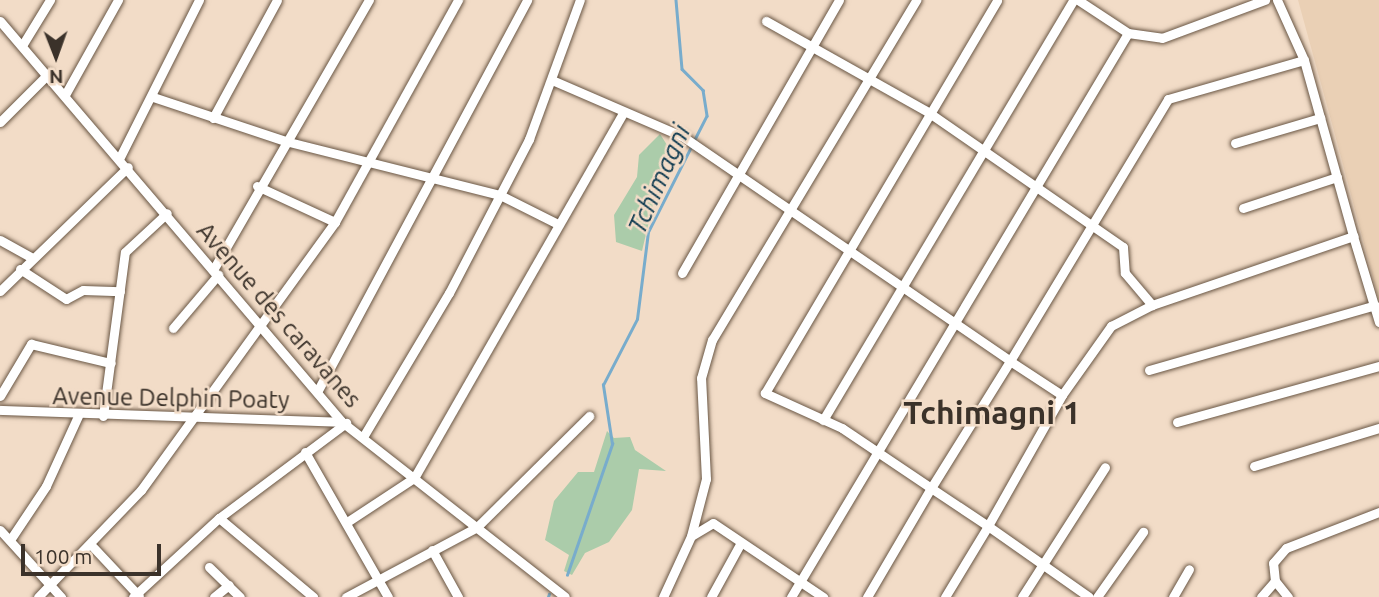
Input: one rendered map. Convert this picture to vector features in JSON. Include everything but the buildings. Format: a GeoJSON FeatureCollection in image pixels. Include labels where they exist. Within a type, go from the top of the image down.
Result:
{"type":"FeatureCollection","features":[{"type":"Feature","properties":{"kind":"street"},"geometry":{"type":"LineString","coordinates":[[23,44],[50,0]]}},
{"type":"Feature","properties":{"kind":"street"},"geometry":{"type":"LineString","coordinates":[[66,93],[118,0]]}},
{"type":"Feature","properties":{"kind":"street"},"geometry":{"type":"LineString","coordinates":[[120,157],[153,97],[199,0]]}},
{"type":"Feature","properties":{"kind":"street"},"geometry":{"type":"LineString","coordinates":[[213,118],[277,0]]}},
{"type":"Feature","properties":{"kind":"street"},"geometry":{"type":"LineString","coordinates":[[173,328],[215,273],[257,186],[369,0]]}},
{"type":"Feature","properties":{"kind":"street"},"geometry":{"type":"LineString","coordinates":[[38,597],[93,547],[194,418],[335,222],[458,0]]}},
{"type":"Feature","properties":{"kind":"street"},"geometry":{"type":"LineString","coordinates":[[317,392],[527,0]]}},
{"type":"Feature","properties":{"kind":"street"},"geometry":{"type":"LineString","coordinates":[[363,437],[500,195],[554,81],[580,0]]}},
{"type":"Feature","properties":{"kind":"street"},"geometry":{"type":"LineString","coordinates":[[682,273],[715,224],[737,173],[839,0]]}},
{"type":"Feature","properties":{"kind":"street"},"geometry":{"type":"LineString","coordinates":[[663,597],[691,536],[706,479],[704,359],[790,208],[916,0]]}},
{"type":"Feature","properties":{"kind":"street"},"geometry":{"type":"LineString","coordinates":[[997,0],[928,112],[765,393],[823,420],[877,452],[1089,597]]}},
{"type":"Feature","properties":{"kind":"street"},"geometry":{"type":"LineString","coordinates":[[823,420],[901,285],[1076,0],[1128,33],[1162,38],[1265,0]]}},
{"type":"Feature","properties":{"kind":"street"},"geometry":{"type":"LineString","coordinates":[[1277,0],[1304,60],[1379,322]]}},
{"type":"Feature","properties":{"kind":"street","name":"Avenue des caravanes"},"geometry":{"type":"LineString","coordinates":[[0,21],[49,73],[167,212],[260,328],[344,422],[565,597]]}},
{"type":"Feature","properties":{"kind":"street"},"geometry":{"type":"LineString","coordinates":[[766,22],[811,44],[928,112],[1090,227],[1123,247],[1125,272],[1152,305]]}},
{"type":"Feature","properties":{"kind":"street"},"geometry":{"type":"LineString","coordinates":[[791,597],[958,322],[1128,33]]}},
{"type":"Feature","properties":{"kind":"street"},"geometry":{"type":"LineString","coordinates":[[867,597],[1168,99],[1304,60]]}},
{"type":"Feature","properties":{"kind":"street"},"geometry":{"type":"LineString","coordinates":[[0,122],[49,73]]}},
{"type":"Feature","properties":{"kind":"street"},"geometry":{"type":"LineString","coordinates":[[554,81],[623,113],[682,136],[958,322],[1062,396]]}},
{"type":"Feature","properties":{"kind":"street"},"geometry":{"type":"LineString","coordinates":[[153,97],[285,141],[500,195],[556,223]]}},
{"type":"Feature","properties":{"kind":"street"},"geometry":{"type":"LineString","coordinates":[[347,522],[414,478],[556,223],[623,113]]}},
{"type":"Feature","properties":{"kind":"street"},"geometry":{"type":"LineString","coordinates":[[1236,144],[1320,118]]}},
{"type":"Feature","properties":{"kind":"street"},"geometry":{"type":"LineString","coordinates":[[0,291],[30,257],[72,226],[128,167]]}},
{"type":"Feature","properties":{"kind":"street"},"geometry":{"type":"LineString","coordinates":[[1243,208],[1337,177]]}},
{"type":"Feature","properties":{"kind":"street"},"geometry":{"type":"LineString","coordinates":[[257,186],[335,222]]}},
{"type":"Feature","properties":{"kind":"street"},"geometry":{"type":"LineString","coordinates":[[103,416],[125,252],[167,212]]}},
{"type":"Feature","properties":{"kind":"street"},"geometry":{"type":"LineString","coordinates":[[944,597],[1098,337],[1152,305],[1353,236]]}},
{"type":"Feature","properties":{"kind":"street"},"geometry":{"type":"LineString","coordinates":[[0,240],[30,257]]}},
{"type":"Feature","properties":{"kind":"street"},"geometry":{"type":"LineString","coordinates":[[20,269],[66,299],[83,290],[120,291]]}},
{"type":"Feature","properties":{"kind":"street"},"geometry":{"type":"LineString","coordinates":[[1150,370],[1375,305]]}},
{"type":"Feature","properties":{"kind":"street"},"geometry":{"type":"LineString","coordinates":[[0,396],[31,344],[111,363]]}},
{"type":"Feature","properties":{"kind":"street"},"geometry":{"type":"LineString","coordinates":[[1177,422],[1379,366]]}},
{"type":"Feature","properties":{"kind":"street","name":"Avenue Delphin Poaty"},"geometry":{"type":"LineString","coordinates":[[0,410],[78,416],[344,422]]}},
{"type":"Feature","properties":{"kind":"street"},"geometry":{"type":"LineString","coordinates":[[10,540],[46,486],[78,416]]}},
{"type":"Feature","properties":{"kind":"street"},"geometry":{"type":"LineString","coordinates":[[346,597],[477,527],[589,416]]}},
{"type":"Feature","properties":{"kind":"street"},"geometry":{"type":"LineString","coordinates":[[93,547],[137,596],[219,518],[344,422]]}},
{"type":"Feature","properties":{"kind":"street"},"geometry":{"type":"LineString","coordinates":[[1254,466],[1379,428]]}},
{"type":"Feature","properties":{"kind":"street"},"geometry":{"type":"LineString","coordinates":[[305,452],[388,597]]}},
{"type":"Feature","properties":{"kind":"street"},"geometry":{"type":"LineString","coordinates":[[1022,597],[1105,467]]}},
{"type":"Feature","properties":{"kind":"street"},"geometry":{"type":"LineString","coordinates":[[1288,597],[1275,581],[1273,563],[1286,548],[1379,512]]}},
{"type":"Feature","properties":{"kind":"street"},"geometry":{"type":"LineString","coordinates":[[219,518],[313,597]]}},
{"type":"Feature","properties":{"kind":"street"},"geometry":{"type":"LineString","coordinates":[[691,536],[713,523],[739,546],[823,597]]}},
{"type":"Feature","properties":{"kind":"street"},"geometry":{"type":"LineString","coordinates":[[0,530],[61,597]]}},
{"type":"Feature","properties":{"kind":"street"},"geometry":{"type":"LineString","coordinates":[[1097,597],[1143,532]]}},
{"type":"Feature","properties":{"kind":"street"},"geometry":{"type":"LineString","coordinates":[[712,597],[739,546]]}},
{"type":"Feature","properties":{"kind":"street"},"geometry":{"type":"LineString","coordinates":[[432,550],[458,597]]}},
{"type":"Feature","properties":{"kind":"street"},"geometry":{"type":"LineString","coordinates":[[209,567],[240,597]]}},
{"type":"Feature","properties":{"kind":"street"},"geometry":{"type":"LineString","coordinates":[[1173,597],[1189,569]]}},
{"type":"Feature","properties":{"kind":"street"},"geometry":{"type":"LineString","coordinates":[[1261,597],[1275,581]]}},
{"type":"Feature","properties":{"kind":"street"},"geometry":{"type":"LineString","coordinates":[[214,597],[229,585]]}},
{"type":"Feature","properties":{"kind":"shaded area"},"geometry":{"type":"Polygon","coordinates":[[[1298,0],[1379,0],[1379,300],[1334,131],[1298,0]]]}},
{"type":"Feature","properties":{"kind":"green space"},"geometry":{"type":"Polygon","coordinates":[[[660,134],[667,145],[642,251],[616,242],[614,215],[637,177],[639,155],[660,134]]]}},
{"type":"Feature","properties":{"kind":"green space"},"geometry":{"type":"Polygon","coordinates":[[[607,431],[614,438],[630,437],[635,450],[666,471],[639,469],[632,510],[609,542],[585,553],[572,575],[564,571],[569,555],[545,540],[554,501],[578,472],[594,472],[607,431]]]}},
{"type":"Feature","properties":{"kind":"waterway","name":"Tchimagni"},"geometry":{"type":"LineString","coordinates":[[676,0],[682,69],[703,90],[707,116],[694,141]]}},
{"type":"Feature","properties":{"kind":"waterway","name":"Tchimagni"},"geometry":{"type":"LineString","coordinates":[[567,575],[612,444],[603,385],[637,319],[648,232],[691,147]]}},
{"type":"Feature","properties":{"kind":"district","name":"Tchimagni 1"},"geometry":{"type":"Point","coordinates":[992,412]}}]}
